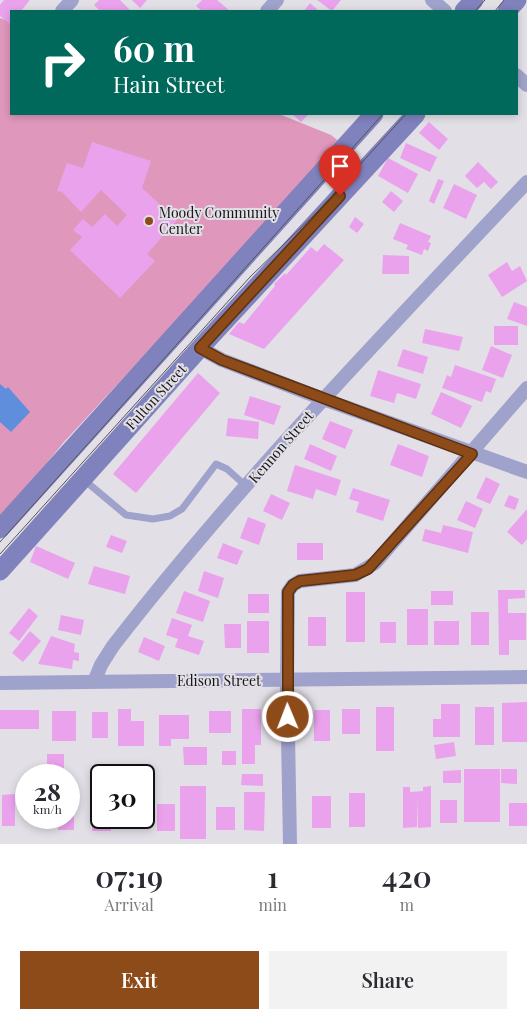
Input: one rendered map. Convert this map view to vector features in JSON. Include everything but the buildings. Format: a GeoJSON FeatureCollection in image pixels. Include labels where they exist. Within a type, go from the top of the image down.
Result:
{"type":"FeatureCollection","features":[{"type":"Feature","properties":{"kind":"main road"},"geometry":{"type":"LineString","coordinates":[[465,10],[474,0]]}},
{"type":"Feature","properties":{"kind":"main road"},"geometry":{"type":"LineString","coordinates":[[508,10],[517,0]]}},
{"type":"Feature","properties":{"kind":"main road","name":"Fulton Street"},"geometry":{"type":"LineString","coordinates":[[0,529],[373,115]]}},
{"type":"Feature","properties":{"kind":"main road","name":"Fulton Street"},"geometry":{"type":"LineString","coordinates":[[0,571],[200,348],[415,115]]}},
{"type":"Feature","properties":{"kind":"street"},"geometry":{"type":"LineString","coordinates":[[63,10],[72,0]]}},
{"type":"Feature","properties":{"kind":"street"},"geometry":{"type":"LineString","coordinates":[[268,10],[277,0]]}},
{"type":"Feature","properties":{"kind":"street"},"geometry":{"type":"LineString","coordinates":[[432,0],[443,10]]}},
{"type":"Feature","properties":{"kind":"street","name":"Kennon Street"},"geometry":{"type":"LineString","coordinates":[[94,682],[101,664],[123,632],[246,486],[323,399],[527,182]]}},
{"type":"Feature","properties":{"kind":"street"},"geometry":{"type":"LineString","coordinates":[[200,348],[222,360],[323,399],[472,454],[527,472]]}},
{"type":"Feature","properties":{"kind":"street"},"geometry":{"type":"LineString","coordinates":[[290,844],[287,681],[288,592],[293,585],[300,581],[355,575],[375,563],[472,454],[527,388]]}},
{"type":"Feature","properties":{"kind":"street","name":"Edison Street"},"geometry":{"type":"LineString","coordinates":[[0,683],[527,677]]}},
{"type":"Feature","properties":{"kind":"lane"},"geometry":{"type":"LineString","coordinates":[[82,479],[126,515],[153,519],[170,516],[182,508],[216,464],[227,469],[246,486]]}},
{"type":"Feature","properties":{"kind":"shaded area"},"geometry":{"type":"Polygon","coordinates":[[[0,18],[10,22],[10,115],[281,115],[331,135],[341,143],[63,443],[0,521],[0,18]]]}},
{"type":"Feature","properties":{"kind":"water"},"geometry":{"type":"Polygon","coordinates":[[[0,384],[6,389],[8,387],[30,412],[11,432],[0,422],[0,384]]]}},
{"type":"Feature","properties":{"kind":"tram line"},"geometry":{"type":"LineString","coordinates":[[476,10],[485,0]]}},
{"type":"Feature","properties":{"kind":"tram line"},"geometry":{"type":"LineString","coordinates":[[496,10],[504,0]]}},
{"type":"Feature","properties":{"kind":"tram line"},"geometry":{"type":"LineString","coordinates":[[0,542],[382,115]]}},
{"type":"Feature","properties":{"kind":"tram line"},"geometry":{"type":"LineString","coordinates":[[0,554],[250,277],[316,213],[405,115]]}},
{"type":"Feature","properties":{"kind":"place","name":"Moody Community Center"},"geometry":{"type":"Point","coordinates":[149,221]}},
{"type":"Feature","properties":{"kind":"route"},"geometry":{"type":"LineString","coordinates":[[288,717],[288,592],[293,585],[300,581],[355,575],[368,569],[472,454],[222,360],[200,348],[340,196]]}}]}
